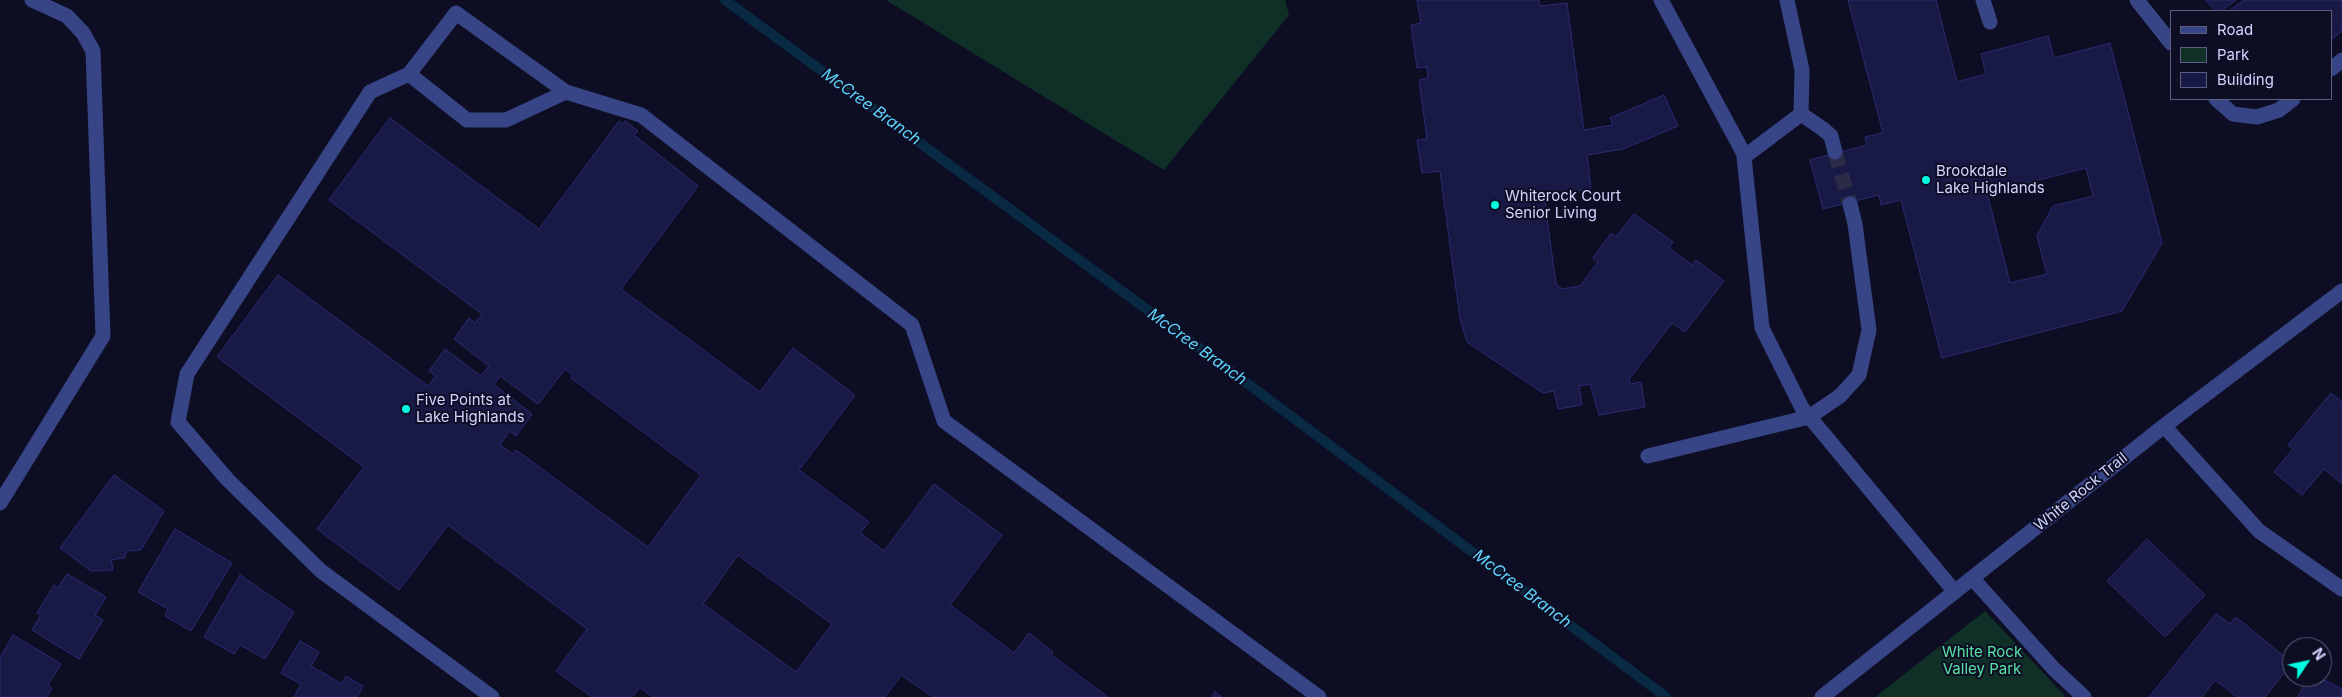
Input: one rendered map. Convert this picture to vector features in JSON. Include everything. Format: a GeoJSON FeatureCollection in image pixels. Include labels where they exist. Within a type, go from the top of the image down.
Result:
{"type":"FeatureCollection","features":[{"type":"Feature","properties":{"kind":"street"},"geometry":{"type":"LineString","coordinates":[[0,503],[103,336],[93,51],[83,33],[67,16],[32,0]]}},
{"type":"Feature","properties":{"kind":"street"},"geometry":{"type":"LineString","coordinates":[[1660,0],[1745,156],[1762,328],[1802,408],[1955,592]]}},
{"type":"Feature","properties":{"kind":"street"},"geometry":{"type":"LineString","coordinates":[[1787,0],[1802,70],[1801,114]]}},
{"type":"Feature","properties":{"kind":"street"},"geometry":{"type":"LineString","coordinates":[[1983,0],[1990,22]]}},
{"type":"Feature","properties":{"kind":"street"},"geometry":{"type":"LineString","coordinates":[[2138,0],[2170,42]]}},
{"type":"Feature","properties":{"kind":"street"},"geometry":{"type":"LineString","coordinates":[[492,697],[321,571],[227,480],[178,422],[187,374],[370,92],[409,74],[456,13],[566,92],[641,116],[912,325],[944,421],[1319,697]]}},
{"type":"Feature","properties":{"kind":"street"},"geometry":{"type":"LineString","coordinates":[[2332,68],[2342,60]]}},
{"type":"Feature","properties":{"kind":"street"},"geometry":{"type":"LineString","coordinates":[[409,74],[467,120],[506,120],[566,92]]}},
{"type":"Feature","properties":{"kind":"street"},"geometry":{"type":"LineString","coordinates":[[2217,100],[2233,114],[2257,117],[2279,110],[2292,100]]}},
{"type":"Feature","properties":{"kind":"street"},"geometry":{"type":"LineString","coordinates":[[1745,156],[1801,114]]}},
{"type":"Feature","properties":{"kind":"street"},"geometry":{"type":"LineString","coordinates":[[1801,114],[1831,136],[1835,152]]}},
{"type":"Feature","properties":{"kind":"street"},"geometry":{"type":"LineString","coordinates":[[1648,456],[1809,417],[1840,396],[1859,375],[1869,330],[1855,224],[1850,204]]}},
{"type":"Feature","properties":{"kind":"street","name":"White Rock Trail"},"geometry":{"type":"LineString","coordinates":[[1822,697],[2164,426],[2342,291]]}},
{"type":"Feature","properties":{"kind":"street"},"geometry":{"type":"LineString","coordinates":[[2164,426],[2260,531],[2342,589]]}},
{"type":"Feature","properties":{"kind":"street"},"geometry":{"type":"LineString","coordinates":[[1973,579],[2054,669],[2084,697]]}},
{"type":"Feature","properties":{"kind":"green space"},"geometry":{"type":"Polygon","coordinates":[[[886,0],[1285,0],[1289,15],[1164,170],[886,0]]]}},
{"type":"Feature","properties":{"kind":"green space","name":"White Rock Valley Park"},"geometry":{"type":"Polygon","coordinates":[[[1985,611],[2066,697],[1875,697],[1985,611]]]}},
{"type":"Feature","properties":{"kind":"building","name":"Whiterock Court Senior Living"},"geometry":{"type":"Polygon","coordinates":[[[1417,0],[1539,0],[1540,6],[1567,3],[1584,130],[1613,125],[1610,118],[1664,95],[1678,126],[1623,149],[1587,155],[1591,189],[1544,195],[1556,284],[1562,289],[1580,286],[1598,262],[1593,258],[1611,233],[1616,237],[1634,214],[1673,242],[1669,248],[1692,265],[1696,260],[1724,281],[1685,332],[1672,323],[1629,379],[1630,384],[1641,382],[1645,407],[1599,415],[1590,384],[1579,386],[1582,405],[1558,409],[1554,391],[1543,393],[1467,342],[1460,319],[1440,171],[1422,173],[1417,140],[1427,139],[1419,80],[1428,78],[1427,67],[1417,68],[1411,25],[1421,23],[1417,0]]]}},
{"type":"Feature","properties":{"kind":"building","name":"Brookdale Lake Highlands"},"geometry":{"type":"Polygon","coordinates":[[[1848,0],[1936,0],[1957,82],[1986,74],[1981,54],[2048,36],[2054,58],[2110,43],[2162,243],[2122,311],[1942,358],[1901,200],[1881,205],[1879,195],[1823,209],[1810,160],[1867,145],[1865,137],[1883,133],[1848,0]],[[2086,168],[1987,193],[2010,283],[2047,274],[2037,236],[2053,206],[2093,196],[2086,168]]]}},
{"type":"Feature","properties":{"kind":"building"},"geometry":{"type":"Polygon","coordinates":[[[2206,0],[2236,0],[2222,10],[2214,10],[2206,0]]]}},
{"type":"Feature","properties":{"kind":"building"},"geometry":{"type":"Polygon","coordinates":[[[2244,0],[2342,0],[2342,31],[2332,39],[2332,10],[2230,10],[2244,0]]]}},
{"type":"Feature","properties":{"kind":"building","name":"Five Points at Lake Highlands"},"geometry":{"type":"Polygon","coordinates":[[[390,118],[539,229],[619,121],[623,124],[625,121],[638,131],[634,135],[698,186],[621,289],[760,392],[793,348],[855,395],[799,470],[869,522],[860,533],[884,551],[934,484],[1002,535],[950,605],[1014,653],[1029,633],[1053,652],[1051,655],[1108,697],[933,697],[901,675],[885,697],[652,697],[640,687],[632,697],[592,697],[556,671],[587,629],[448,525],[399,590],[317,529],[364,467],[217,357],[278,275],[428,386],[436,376],[429,371],[445,349],[481,376],[489,366],[454,339],[469,318],[475,323],[482,314],[329,200],[390,118]],[[565,369],[538,404],[500,376],[494,385],[532,414],[516,436],[509,431],[500,445],[513,454],[516,450],[648,547],[701,475],[571,378],[573,375],[565,369]],[[738,555],[703,604],[796,672],[832,624],[738,555]]]}},
{"type":"Feature","properties":{"kind":"building"},"geometry":{"type":"Polygon","coordinates":[[[2331,393],[2342,402],[2342,484],[2324,469],[2302,495],[2274,472],[2293,449],[2288,445],[2331,393]]]}},
{"type":"Feature","properties":{"kind":"building"},"geometry":{"type":"Polygon","coordinates":[[[114,475],[164,511],[141,550],[127,551],[124,558],[111,560],[113,570],[91,571],[60,548],[114,475]]]}},
{"type":"Feature","properties":{"kind":"building"},"geometry":{"type":"Polygon","coordinates":[[[175,529],[232,563],[191,631],[165,616],[168,609],[138,592],[175,529]]]}},
{"type":"Feature","properties":{"kind":"building"},"geometry":{"type":"Polygon","coordinates":[[[2147,539],[2205,595],[2165,637],[2107,581],[2147,539]]]}},
{"type":"Feature","properties":{"kind":"building"},"geometry":{"type":"Polygon","coordinates":[[[67,574],[106,597],[95,615],[103,620],[79,659],[32,630],[41,615],[37,613],[54,585],[58,588],[67,574]]]}},
{"type":"Feature","properties":{"kind":"building"},"geometry":{"type":"Polygon","coordinates":[[[240,575],[294,612],[265,659],[240,645],[234,654],[204,637],[240,575]]]}},
{"type":"Feature","properties":{"kind":"building"},"geometry":{"type":"Polygon","coordinates":[[[2216,614],[2230,624],[2236,617],[2282,655],[2282,676],[2265,697],[2237,697],[2215,680],[2202,697],[2149,697],[2216,614]]]}},
{"type":"Feature","properties":{"kind":"building"},"geometry":{"type":"Polygon","coordinates":[[[13,635],[61,664],[48,685],[52,688],[47,697],[0,697],[0,658],[13,635]]]}},
{"type":"Feature","properties":{"kind":"building"},"geometry":{"type":"Polygon","coordinates":[[[300,641],[319,652],[311,666],[342,684],[346,676],[363,686],[357,697],[294,697],[301,684],[281,673],[300,641]]]}},
{"type":"Feature","properties":{"kind":"building"},"geometry":{"type":"Polygon","coordinates":[[[2332,684],[2342,689],[2342,697],[2298,697],[2303,687],[2332,687],[2332,684]]]}},
{"type":"Feature","properties":{"kind":"building"},"geometry":{"type":"Polygon","coordinates":[[[1215,692],[1222,697],[1211,697],[1215,692]]]}},
{"type":"Feature","properties":{"kind":"waterway","name":"McCree Branch"},"geometry":{"type":"LineString","coordinates":[[725,0],[1224,366],[1666,697]]}},
{"type":"Feature","properties":{"kind":"tunnel"},"geometry":{"type":"LineString","coordinates":[[1835,152],[1850,204]]}},
{"type":"Feature","properties":{"kind":"place","name":"Brookdale Lake Highlands"},"geometry":{"type":"Point","coordinates":[1926,180]}},
{"type":"Feature","properties":{"kind":"place","name":"Whiterock Court Senior Living"},"geometry":{"type":"Point","coordinates":[1495,205]}},
{"type":"Feature","properties":{"kind":"place","name":"Five Points at Lake Highlands"},"geometry":{"type":"Point","coordinates":[406,409]}}]}
